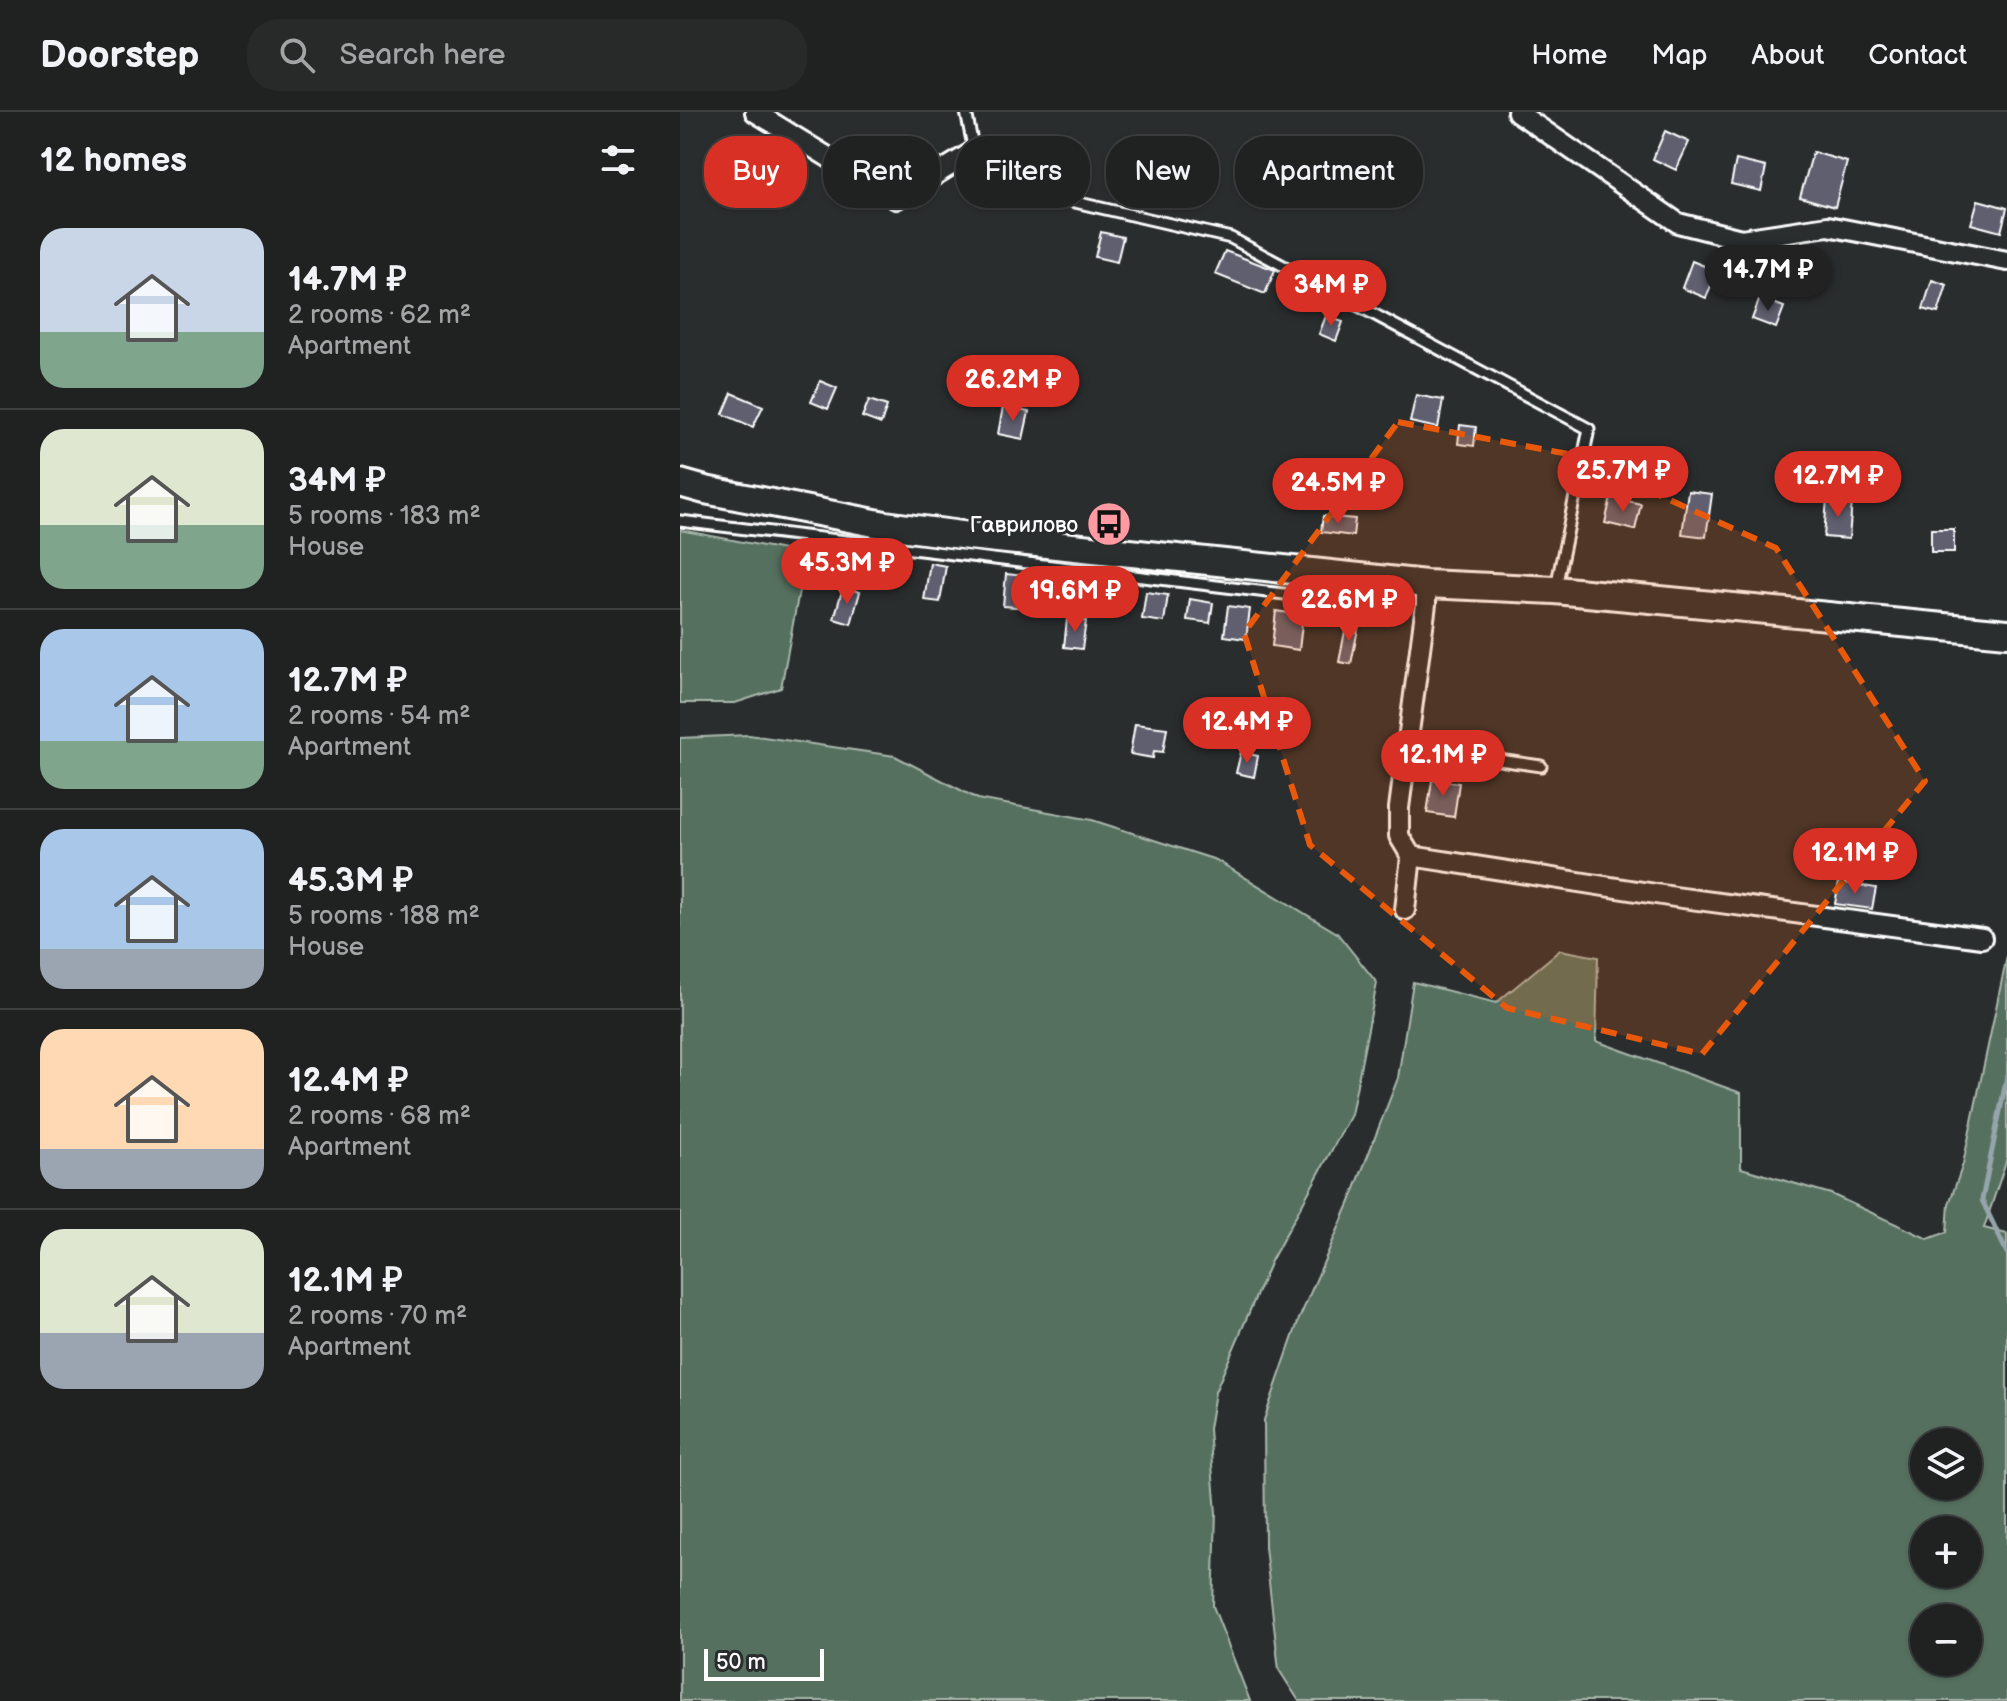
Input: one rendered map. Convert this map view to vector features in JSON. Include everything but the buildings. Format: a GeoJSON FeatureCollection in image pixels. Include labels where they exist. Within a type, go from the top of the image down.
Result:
{"type":"FeatureCollection","features":[{"type":"Feature","properties":{"kind":"street"},"geometry":{"type":"LineString","coordinates":[[755,112],[896,199],[956,162]]}},
{"type":"Feature","properties":{"kind":"street"},"geometry":{"type":"LineString","coordinates":[[1517,112],[1678,223],[1741,239],[1828,226],[2007,261]]}},
{"type":"Feature","properties":{"kind":"street"},"geometry":{"type":"LineString","coordinates":[[680,483],[899,527],[1426,584],[1555,590],[2007,633]]}},
{"type":"Feature","properties":{"kind":"street"},"geometry":{"type":"LineString","coordinates":[[1405,910],[1411,856],[1399,836],[1399,808],[1426,584]]}},
{"type":"Feature","properties":{"kind":"street"},"geometry":{"type":"LineString","coordinates":[[1411,856],[1675,897],[1982,938]]}},
{"type":"Feature","properties":{"kind":"lane"},"geometry":{"type":"LineString","coordinates":[[966,112],[971,136]]}},
{"type":"Feature","properties":{"kind":"lane"},"geometry":{"type":"LineString","coordinates":[[1090,205],[1231,238],[1589,429],[1555,590]]}},
{"type":"Feature","properties":{"kind":"lane"},"geometry":{"type":"LineString","coordinates":[[680,521],[1341,601]]}},
{"type":"Feature","properties":{"kind":"lane"},"geometry":{"type":"LineString","coordinates":[[1407,747],[1541,766]]}},
{"type":"Feature","properties":{"kind":"highlighted area"},"geometry":{"type":"Polygon","coordinates":[[[1398,422],[1568,454],[1776,548],[1925,781],[1702,1054],[1507,1008],[1310,845],[1244,633],[1398,422]]]}},
{"type":"Feature","properties":{"kind":"green space"},"geometry":{"type":"Polygon","coordinates":[[[680,530],[806,554],[781,688],[735,703],[680,703],[680,530]]]}},
{"type":"Feature","properties":{"kind":"green space"},"geometry":{"type":"Polygon","coordinates":[[[749,735],[895,756],[978,799],[1092,820],[1216,860],[1337,933],[1377,983],[1351,1115],[1271,1261],[1215,1392],[1209,1429],[1216,1513],[1213,1606],[1250,1701],[680,1701],[680,738],[749,735]]]}},
{"type":"Feature","properties":{"kind":"green space"},"geometry":{"type":"Polygon","coordinates":[[[1560,950],[1598,957],[1596,1041],[1741,1093],[1741,1168],[1831,1194],[1928,1239],[1947,1232],[1949,1204],[1963,1164],[2007,956],[2007,1158],[1984,1228],[2007,1234],[2007,1701],[1299,1701],[1279,1670],[1265,1547],[1264,1420],[1299,1319],[1349,1204],[1398,1078],[1413,982],[1496,1003],[1560,950]]]}},
{"type":"Feature","properties":{"kind":"waterway"},"geometry":{"type":"LineString","coordinates":[[2007,1076],[1982,1200],[2007,1253]]}},
{"type":"Feature","properties":{"kind":"place","name":"Гаврилово"},"geometry":{"type":"Point","coordinates":[1109,524]}}]}
